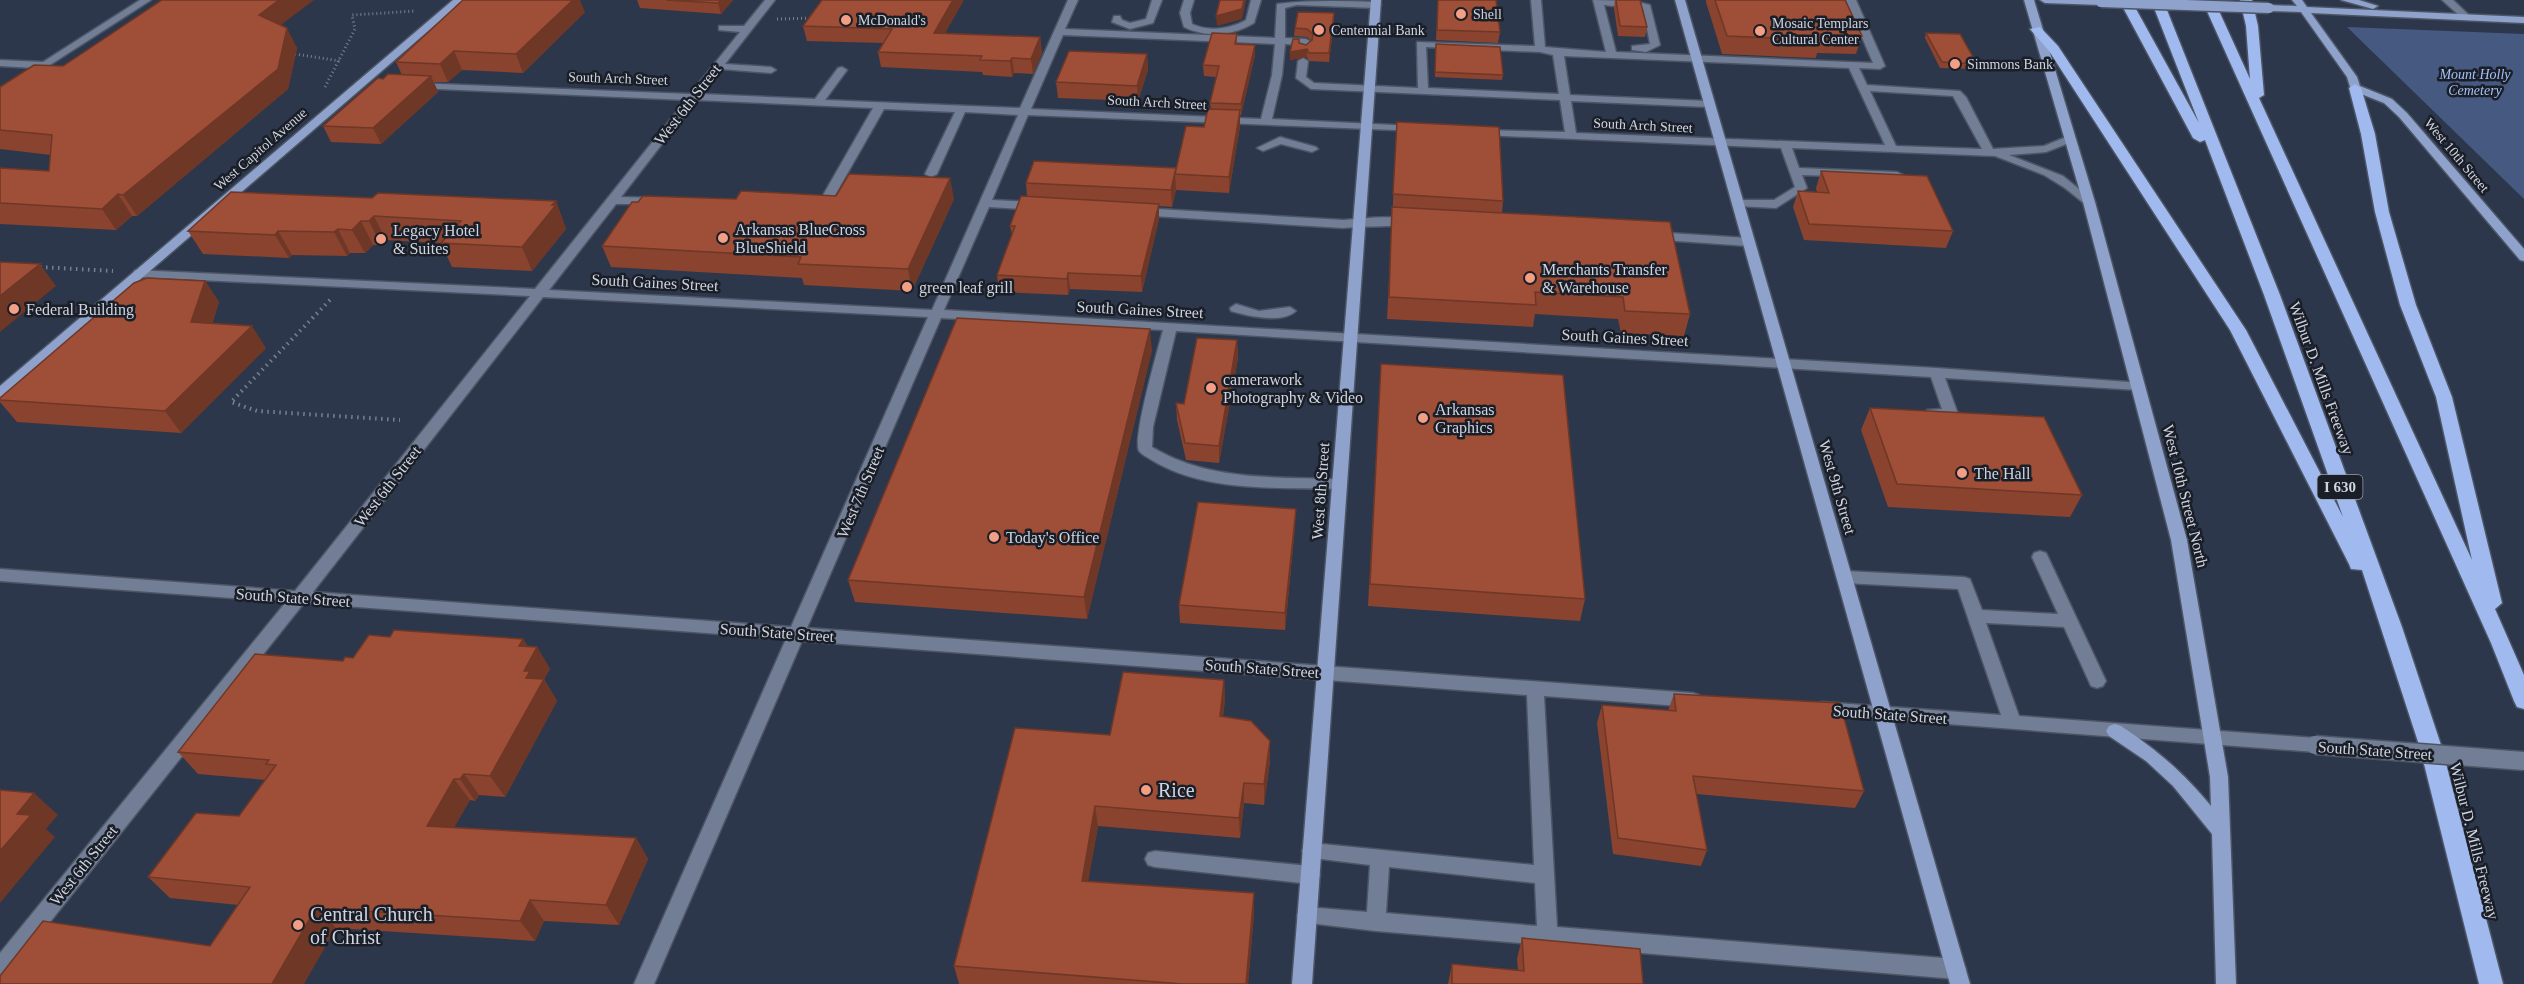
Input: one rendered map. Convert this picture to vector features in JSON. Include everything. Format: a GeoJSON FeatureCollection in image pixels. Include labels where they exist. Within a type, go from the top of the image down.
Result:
{"type":"FeatureCollection","features":[{"type":"Feature","properties":{"kind":"highway"},"geometry":{"type":"LineString","coordinates":[[2125,0],[2238,207]]}},
{"type":"Feature","properties":{"kind":"highway","name":"Wilbur D. Mills Freeway"},"geometry":{"type":"LineString","coordinates":[[2157,0],[2238,207],[2392,627],[2431,748],[2491,984]]}},
{"type":"Feature","properties":{"kind":"highway"},"geometry":{"type":"LineString","coordinates":[[2208,0],[2501,643],[2524,701]]}},
{"type":"Feature","properties":{"kind":"highway"},"geometry":{"type":"LineString","coordinates":[[2247,0],[2252,26],[2259,109]]}},
{"type":"Feature","properties":{"kind":"highway"},"geometry":{"type":"LineString","coordinates":[[2036,29],[2054,50],[2238,330],[2392,627]]}},
{"type":"Feature","properties":{"kind":"highway"},"geometry":{"type":"LineString","coordinates":[[2355,88],[2368,134],[2382,212],[2405,295],[2444,397],[2501,643]]}},
{"type":"Feature","properties":{"kind":"main road","name":"West Capitol Avenue"},"geometry":{"type":"LineString","coordinates":[[0,393],[360,82],[459,0]]}},
{"type":"Feature","properties":{"kind":"main road","name":"West 9th Street"},"geometry":{"type":"LineString","coordinates":[[1680,0],[1958,976]]}},
{"type":"Feature","properties":{"kind":"main road","name":"West 10th Street North"},"geometry":{"type":"LineString","coordinates":[[2029,0],[2089,202],[2179,540],[2214,738],[2222,833],[2226,984]]}},
{"type":"Feature","properties":{"kind":"main road"},"geometry":{"type":"LineString","coordinates":[[2045,0],[2269,8],[2300,5],[2417,15],[2524,20]]}},
{"type":"Feature","properties":{"kind":"main road"},"geometry":{"type":"LineString","coordinates":[[2346,0],[2417,15]]}},
{"type":"Feature","properties":{"kind":"main road","name":"West 8th Street"},"geometry":{"type":"LineString","coordinates":[[1302,984],[1376,3]]}},
{"type":"Feature","properties":{"kind":"main road"},"geometry":{"type":"LineString","coordinates":[[2300,5],[2352,77],[2355,88]]}},
{"type":"Feature","properties":{"kind":"main road","name":"West 10th Street"},"geometry":{"type":"LineString","coordinates":[[2355,88],[2388,100],[2403,115],[2524,257]]}},
{"type":"Feature","properties":{"kind":"main road"},"geometry":{"type":"LineString","coordinates":[[2115,731],[2152,756],[2179,781],[2222,833]]}},
{"type":"Feature","properties":{"kind":"street"},"geometry":{"type":"LineString","coordinates":[[0,94],[146,0]]}},
{"type":"Feature","properties":{"kind":"street","name":"West 6th Street"},"geometry":{"type":"LineString","coordinates":[[0,969],[299,597],[770,0]]}},
{"type":"Feature","properties":{"kind":"street","name":"West 7th Street"},"geometry":{"type":"LineString","coordinates":[[644,984],[1073,0]]}},
{"type":"Feature","properties":{"kind":"street"},"geometry":{"type":"LineString","coordinates":[[1060,32],[1150,21],[1157,0]]}},
{"type":"Feature","properties":{"kind":"street"},"geometry":{"type":"LineString","coordinates":[[1189,0],[1184,21],[1189,32]]}},
{"type":"Feature","properties":{"kind":"street"},"geometry":{"type":"LineString","coordinates":[[1189,32],[1217,31],[1245,26],[1253,18],[1256,0]]}},
{"type":"Feature","properties":{"kind":"street"},"geometry":{"type":"LineString","coordinates":[[1536,0],[1540,49]]}},
{"type":"Feature","properties":{"kind":"street"},"geometry":{"type":"LineString","coordinates":[[1611,52],[1696,59],[1880,66],[1851,0]]}},
{"type":"Feature","properties":{"kind":"street"},"geometry":{"type":"LineString","coordinates":[[2446,0],[2466,17]]}},
{"type":"Feature","properties":{"kind":"street"},"geometry":{"type":"LineString","coordinates":[[1423,91],[1421,44],[1540,49],[1558,53],[1611,52],[1654,47],[1647,7],[1599,1],[1607,44],[1611,52]]}},
{"type":"Feature","properties":{"kind":"street"},"geometry":{"type":"LineString","coordinates":[[1266,122],[1277,75],[1281,41],[1280,6],[1285,3],[1376,3]]}},
{"type":"Feature","properties":{"kind":"street"},"geometry":{"type":"LineString","coordinates":[[1120,26],[1306,45]]}},
{"type":"Feature","properties":{"kind":"street"},"geometry":{"type":"LineString","coordinates":[[722,28],[747,29]]}},
{"type":"Feature","properties":{"kind":"street"},"geometry":{"type":"LineString","coordinates":[[1558,53],[1571,136]]}},
{"type":"Feature","properties":{"kind":"street"},"geometry":{"type":"LineString","coordinates":[[1303,61],[1301,78],[1311,86],[1708,104]]}},
{"type":"Feature","properties":{"kind":"street"},"geometry":{"type":"LineString","coordinates":[[0,63],[44,65]]}},
{"type":"Feature","properties":{"kind":"street"},"geometry":{"type":"LineString","coordinates":[[716,66],[771,70]]}},
{"type":"Feature","properties":{"kind":"street"},"geometry":{"type":"LineString","coordinates":[[1853,66],[1892,149]]}},
{"type":"Feature","properties":{"kind":"street"},"geometry":{"type":"LineString","coordinates":[[818,102],[842,70]]}},
{"type":"Feature","properties":{"kind":"street"},"geometry":{"type":"LineString","coordinates":[[360,82],[381,83]]}},
{"type":"Feature","properties":{"kind":"street","name":"South Arch Street"},"geometry":{"type":"LineString","coordinates":[[403,84],[1423,129]]}},
{"type":"Feature","properties":{"kind":"street"},"geometry":{"type":"LineString","coordinates":[[1863,88],[1956,93],[1961,97],[1989,153]]}},
{"type":"Feature","properties":{"kind":"street"},"geometry":{"type":"LineString","coordinates":[[810,210],[820,211],[881,104]]}},
{"type":"Feature","properties":{"kind":"street"},"geometry":{"type":"LineString","coordinates":[[931,174],[963,108]]}},
{"type":"Feature","properties":{"kind":"street"},"geometry":{"type":"LineString","coordinates":[[1280,140],[1283,123]]}},
{"type":"Feature","properties":{"kind":"street","name":"South Arch Street"},"geometry":{"type":"LineString","coordinates":[[1469,132],[1989,153],[2046,149],[2070,139]]}},
{"type":"Feature","properties":{"kind":"street"},"geometry":{"type":"LineString","coordinates":[[1263,148],[1280,140],[1312,149]]}},
{"type":"Feature","properties":{"kind":"street"},"geometry":{"type":"LineString","coordinates":[[1736,202],[1776,204],[1801,188],[1785,144]]}},
{"type":"Feature","properties":{"kind":"street","name":"South Arch Street"},"geometry":{"type":"LineString","coordinates":[[1989,153],[2049,171],[2072,185],[2089,202]]}},
{"type":"Feature","properties":{"kind":"street"},"geometry":{"type":"LineString","coordinates":[[1795,171],[1897,175]]}},
{"type":"Feature","properties":{"kind":"street"},"geometry":{"type":"LineString","coordinates":[[614,200],[669,203]]}},
{"type":"Feature","properties":{"kind":"street"},"geometry":{"type":"LineString","coordinates":[[985,203],[1044,206]]}},
{"type":"Feature","properties":{"kind":"street"},"geometry":{"type":"LineString","coordinates":[[1125,211],[1342,224],[1423,223]]}},
{"type":"Feature","properties":{"kind":"street"},"geometry":{"type":"LineString","coordinates":[[1638,236],[1748,242]]}},
{"type":"Feature","properties":{"kind":"street","name":"South Gaines Street"},"geometry":{"type":"LineString","coordinates":[[139,273],[937,314],[1936,372],[2138,386]]}},
{"type":"Feature","properties":{"kind":"street"},"geometry":{"type":"LineString","coordinates":[[1236,308],[1258,315],[1290,311]]}},
{"type":"Feature","properties":{"kind":"street"},"geometry":{"type":"LineString","coordinates":[[1256,333],[1258,315]]}},
{"type":"Feature","properties":{"kind":"street"},"geometry":{"type":"LineString","coordinates":[[1170,328],[1146,427],[1145,449],[1160,461],[1186,472],[1258,480],[1338,484]]}},
{"type":"Feature","properties":{"kind":"street"},"geometry":{"type":"LineString","coordinates":[[1916,412],[1956,414],[1936,372]]}},
{"type":"Feature","properties":{"kind":"street"},"geometry":{"type":"LineString","coordinates":[[2040,557],[2097,681]]}},
{"type":"Feature","properties":{"kind":"street","name":"South State Street"},"geometry":{"type":"LineString","coordinates":[[0,575],[1713,701]]}},
{"type":"Feature","properties":{"kind":"street"},"geometry":{"type":"LineString","coordinates":[[1845,577],[1964,583],[2013,723]]}},
{"type":"Feature","properties":{"kind":"street"},"geometry":{"type":"LineString","coordinates":[[1977,616],[2069,621]]}},
{"type":"Feature","properties":{"kind":"street"},"geometry":{"type":"LineString","coordinates":[[1535,688],[1547,935]]}},
{"type":"Feature","properties":{"kind":"street","name":"South State Street"},"geometry":{"type":"LineString","coordinates":[[1808,708],[2524,761]]}},
{"type":"Feature","properties":{"kind":"street"},"geometry":{"type":"LineString","coordinates":[[1312,851],[1544,875]]}},
{"type":"Feature","properties":{"kind":"street"},"geometry":{"type":"LineString","coordinates":[[1376,922],[1380,858]]}},
{"type":"Feature","properties":{"kind":"street"},"geometry":{"type":"LineString","coordinates":[[1155,859],[1310,875]]}},
{"type":"Feature","properties":{"kind":"street"},"geometry":{"type":"LineString","coordinates":[[1307,916],[1547,935],[1958,976]]}},
{"type":"Feature","properties":{"kind":"path"},"geometry":{"type":"LineString","coordinates":[[325,87],[355,29],[352,15],[415,11]]}},
{"type":"Feature","properties":{"kind":"path"},"geometry":{"type":"LineString","coordinates":[[776,19],[817,18]]}},
{"type":"Feature","properties":{"kind":"path"},"geometry":{"type":"LineString","coordinates":[[296,54],[340,61]]}},
{"type":"Feature","properties":{"kind":"path"},"geometry":{"type":"LineString","coordinates":[[35,266],[139,273]]}},
{"type":"Feature","properties":{"kind":"path"},"geometry":{"type":"LineString","coordinates":[[330,300],[231,402],[257,411],[400,420]]}},
{"type":"Feature","properties":{"kind":"green space","name":"Mount Holly Cemetery"},"geometry":{"type":"Polygon","coordinates":[[[2347,27],[2524,34],[2524,199],[2347,27]]]}},
{"type":"Feature","properties":{"kind":"building"},"geometry":{"type":"Polygon","coordinates":[[[162,0],[279,0],[259,15],[287,28],[278,69],[123,195],[118,194],[102,209],[0,203],[0,168],[49,171],[52,135],[0,130],[0,87],[34,65],[63,66],[162,0]]]}},
{"type":"Feature","properties":{"kind":"building"},"geometry":{"type":"Polygon","coordinates":[[[463,0],[573,0],[516,54],[454,51],[440,64],[396,62],[463,0]]]}},
{"type":"Feature","properties":{"kind":"building"},"geometry":{"type":"Polygon","coordinates":[[[666,0],[721,0],[718,3],[666,0]]]}},
{"type":"Feature","properties":{"kind":"building"},"geometry":{"type":"Polygon","coordinates":[[[822,0],[953,0],[934,33],[1040,37],[1031,59],[1012,58],[1010,61],[980,60],[982,56],[878,52],[892,29],[803,26],[822,0]]]}},
{"type":"Feature","properties":{"kind":"building"},"geometry":{"type":"Polygon","coordinates":[[[1220,0],[1244,0],[1242,9],[1216,16],[1220,0]]]}},
{"type":"Feature","properties":{"kind":"building","name":"Shell"},"geometry":{"type":"Polygon","coordinates":[[[1438,0],[1496,0],[1500,32],[1437,30],[1438,0]]]}},
{"type":"Feature","properties":{"kind":"building"},"geometry":{"type":"Polygon","coordinates":[[[1616,0],[1640,0],[1647,27],[1620,26],[1616,0]]]}},
{"type":"Feature","properties":{"kind":"building"},"geometry":{"type":"Polygon","coordinates":[[[1715,0],[1845,0],[1862,36],[1819,34],[1821,40],[1727,36],[1715,0]]]}},
{"type":"Feature","properties":{"kind":"building"},"geometry":{"type":"Polygon","coordinates":[[[1298,12],[1334,13],[1329,53],[1309,53],[1307,49],[1290,52],[1293,39],[1299,39],[1299,43],[1306,45],[1312,40],[1313,34],[1307,29],[1295,28],[1298,12]]]}},
{"type":"Feature","properties":{"kind":"building"},"geometry":{"type":"Polygon","coordinates":[[[1212,33],[1237,34],[1235,44],[1255,45],[1241,104],[1210,103],[1219,66],[1203,65],[1212,33]]]}},
{"type":"Feature","properties":{"kind":"building"},"geometry":{"type":"Polygon","coordinates":[[[1926,33],[1960,34],[1977,64],[1942,62],[1926,33]]]}},
{"type":"Feature","properties":{"kind":"building"},"geometry":{"type":"Polygon","coordinates":[[[1436,44],[1500,47],[1503,75],[1435,72],[1436,44]]]}},
{"type":"Feature","properties":{"kind":"building"},"geometry":{"type":"Polygon","coordinates":[[[1069,51],[1147,54],[1137,86],[1056,82],[1069,51]]]}},
{"type":"Feature","properties":{"kind":"building"},"geometry":{"type":"Polygon","coordinates":[[[388,74],[431,76],[373,128],[323,126],[378,78],[383,79],[388,74]]]}},
{"type":"Feature","properties":{"kind":"building"},"geometry":{"type":"Polygon","coordinates":[[[1208,109],[1240,110],[1229,177],[1175,174],[1186,126],[1204,127],[1208,109]]]}},
{"type":"Feature","properties":{"kind":"building"},"geometry":{"type":"Polygon","coordinates":[[[1397,122],[1499,127],[1503,201],[1393,194],[1397,122]]]}},
{"type":"Feature","properties":{"kind":"building"},"geometry":{"type":"Polygon","coordinates":[[[1034,161],[1176,168],[1171,190],[1026,183],[1034,161]]]}},
{"type":"Feature","properties":{"kind":"building"},"geometry":{"type":"Polygon","coordinates":[[[1821,171],[1927,176],[1953,231],[1809,224],[1798,191],[1829,193],[1821,171]]]}},
{"type":"Feature","properties":{"kind":"building"},"geometry":{"type":"Polygon","coordinates":[[[849,174],[950,178],[908,269],[798,264],[801,257],[602,246],[632,202],[638,202],[643,196],[736,199],[741,191],[836,196],[849,174]]]}},
{"type":"Feature","properties":{"kind":"building"},"geometry":{"type":"Polygon","coordinates":[[[231,192],[372,198],[378,193],[556,201],[552,205],[556,205],[522,247],[441,243],[461,221],[374,216],[369,221],[361,221],[352,230],[338,229],[334,232],[278,231],[275,235],[188,231],[231,192]]]}},
{"type":"Feature","properties":{"kind":"building"},"geometry":{"type":"Polygon","coordinates":[[[1021,196],[1159,204],[1141,276],[1068,273],[1067,279],[997,275],[1015,226],[1010,226],[1021,196]]]}},
{"type":"Feature","properties":{"kind":"building","name":"Merchants Transfer & Warehouse"},"geometry":{"type":"Polygon","coordinates":[[[1392,207],[1670,222],[1690,314],[1625,311],[1623,297],[1535,292],[1536,305],[1389,297],[1392,207]]]}},
{"type":"Feature","properties":{"kind":"building"},"geometry":{"type":"Polygon","coordinates":[[[0,262],[40,264],[0,296],[0,262]]]}},
{"type":"Feature","properties":{"kind":"building"},"geometry":{"type":"Polygon","coordinates":[[[147,278],[205,281],[191,322],[252,326],[165,411],[0,400],[134,283],[147,278]]]}},
{"type":"Feature","properties":{"kind":"building"},"geometry":{"type":"Polygon","coordinates":[[[957,318],[1150,329],[1084,597],[848,580],[957,318]]]}},
{"type":"Feature","properties":{"kind":"building"},"geometry":{"type":"Polygon","coordinates":[[[1197,338],[1237,340],[1219,446],[1185,443],[1176,403],[1184,404],[1197,338]]]}},
{"type":"Feature","properties":{"kind":"building"},"geometry":{"type":"Polygon","coordinates":[[[1381,364],[1563,375],[1585,599],[1370,584],[1381,364]]]}},
{"type":"Feature","properties":{"kind":"building","name":"The Hall"},"geometry":{"type":"Polygon","coordinates":[[[1870,408],[2044,417],[2082,495],[1897,484],[1870,408]]]}},
{"type":"Feature","properties":{"kind":"building"},"geometry":{"type":"Polygon","coordinates":[[[1198,502],[1296,509],[1285,613],[1179,605],[1198,502]]]}},
{"type":"Feature","properties":{"kind":"building"},"geometry":{"type":"Polygon","coordinates":[[[394,630],[523,639],[519,646],[537,647],[524,671],[530,671],[526,678],[544,679],[490,776],[464,774],[460,779],[454,779],[427,826],[636,838],[606,905],[530,900],[520,921],[316,908],[272,984],[0,984],[0,976],[43,921],[210,946],[250,887],[148,877],[196,813],[239,816],[276,765],[266,764],[269,760],[178,752],[255,654],[343,661],[345,657],[353,658],[369,635],[390,637],[394,630]]]}},
{"type":"Feature","properties":{"kind":"building"},"geometry":{"type":"Polygon","coordinates":[[[1123,672],[1224,680],[1220,716],[1251,721],[1270,741],[1264,784],[1244,783],[1239,818],[1095,806],[1082,881],[1254,893],[1246,984],[1183,984],[954,966],[1015,728],[1110,735],[1123,672]]]}},
{"type":"Feature","properties":{"kind":"building"},"geometry":{"type":"Polygon","coordinates":[[[1674,694],[1840,703],[1864,791],[1693,776],[1707,850],[1618,838],[1602,705],[1676,711],[1674,694]]]}},
{"type":"Feature","properties":{"kind":"building"},"geometry":{"type":"Polygon","coordinates":[[[0,790],[34,793],[17,814],[31,815],[0,851],[0,790]]]}},
{"type":"Feature","properties":{"kind":"building"},"geometry":{"type":"Polygon","coordinates":[[[1522,938],[1640,949],[1643,984],[1452,984],[1452,964],[1524,971],[1522,938]]]}},
{"type":"Feature","properties":{"kind":"place","name":"Shell"},"geometry":{"type":"Point","coordinates":[1461,14]}},
{"type":"Feature","properties":{"kind":"place","name":"McDonald's"},"geometry":{"type":"Point","coordinates":[846,20]}},
{"type":"Feature","properties":{"kind":"place","name":"Centennial Bank"},"geometry":{"type":"Point","coordinates":[1319,30]}},
{"type":"Feature","properties":{"kind":"place","name":"Mosaic Templars Cultural Center"},"geometry":{"type":"Point","coordinates":[1760,31]}},
{"type":"Feature","properties":{"kind":"place","name":"Simmons Bank"},"geometry":{"type":"Point","coordinates":[1955,64]}},
{"type":"Feature","properties":{"kind":"place","name":"Arkansas BlueCross BlueShield"},"geometry":{"type":"Point","coordinates":[723,238]}},
{"type":"Feature","properties":{"kind":"place","name":"Legacy Hotel & Suites"},"geometry":{"type":"Point","coordinates":[381,239]}},
{"type":"Feature","properties":{"kind":"place","name":"Merchants Transfer & Warehouse"},"geometry":{"type":"Point","coordinates":[1530,278]}},
{"type":"Feature","properties":{"kind":"place","name":"green leaf grill"},"geometry":{"type":"Point","coordinates":[907,287]}},
{"type":"Feature","properties":{"kind":"place","name":"Federal Building"},"geometry":{"type":"Point","coordinates":[14,309]}},
{"type":"Feature","properties":{"kind":"place","name":"camerawork Photography & Video"},"geometry":{"type":"Point","coordinates":[1211,388]}},
{"type":"Feature","properties":{"kind":"place","name":"Arkansas Graphics"},"geometry":{"type":"Point","coordinates":[1423,418]}},
{"type":"Feature","properties":{"kind":"place","name":"The Hall"},"geometry":{"type":"Point","coordinates":[1962,473]}},
{"type":"Feature","properties":{"kind":"place","name":"Today's Office"},"geometry":{"type":"Point","coordinates":[994,537]}},
{"type":"Feature","properties":{"kind":"place","name":"Rice"},"geometry":{"type":"Point","coordinates":[1146,790]}},
{"type":"Feature","properties":{"kind":"place","name":"Central Church of Christ"},"geometry":{"type":"Point","coordinates":[298,925]}}]}
